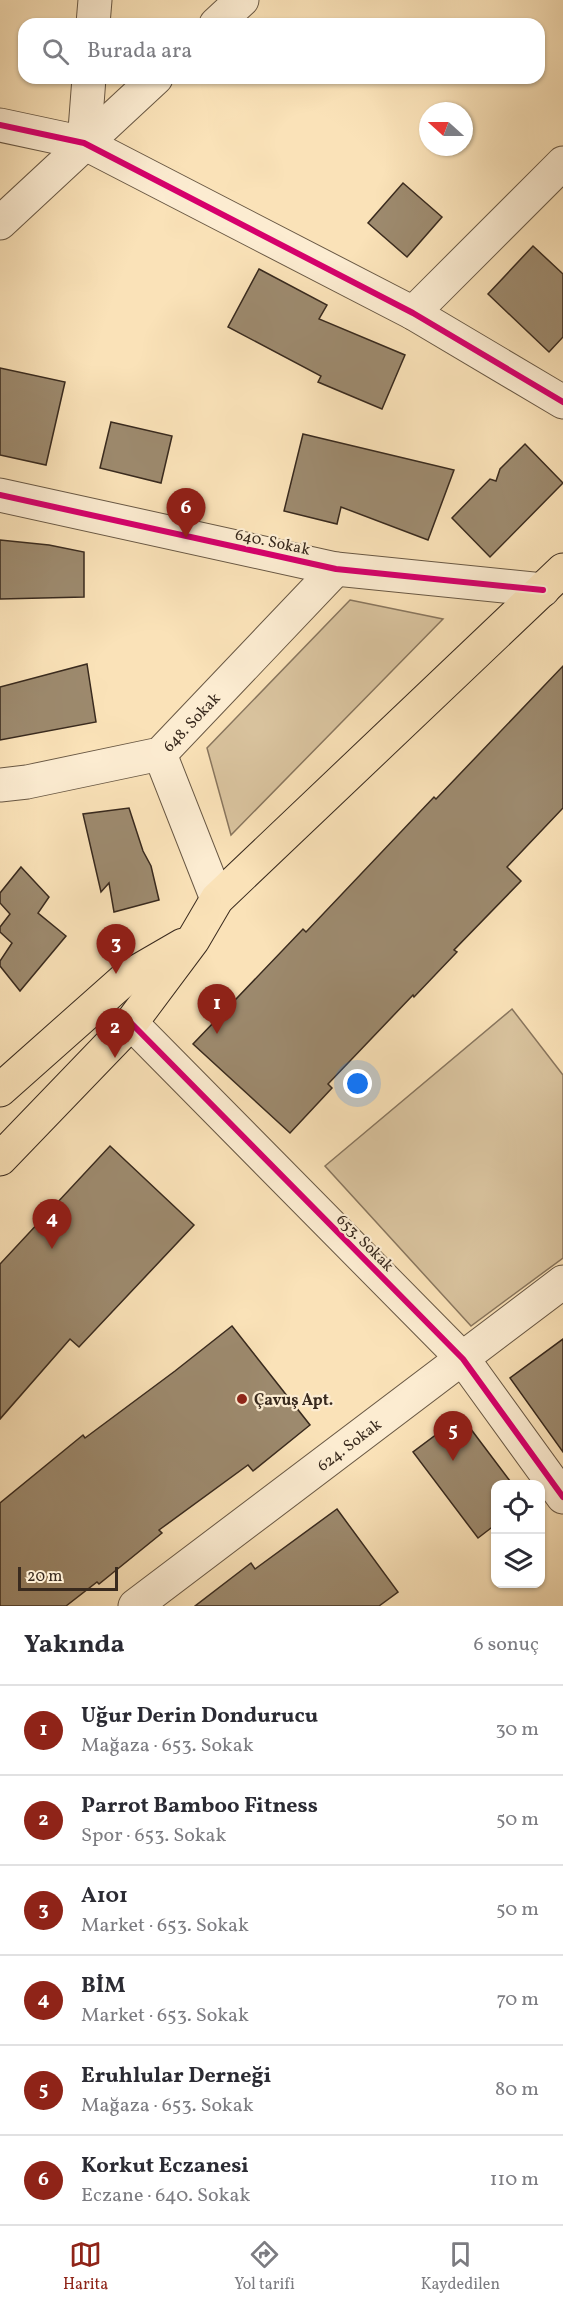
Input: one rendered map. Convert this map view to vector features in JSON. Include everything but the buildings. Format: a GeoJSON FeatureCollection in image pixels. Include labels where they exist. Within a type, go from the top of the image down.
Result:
{"type":"FeatureCollection","features":[{"type":"Feature","properties":{"kind":"main road"},"geometry":{"type":"LineString","coordinates":[[0,1159],[131,1023],[193,940],[217,899],[553,580]]}},
{"type":"Feature","properties":{"kind":"main road"},"geometry":{"type":"LineString","coordinates":[[0,1090],[126,978],[193,940]]}},
{"type":"Feature","properties":{"kind":"street"},"geometry":{"type":"LineString","coordinates":[[94,18],[95,0]]}},
{"type":"Feature","properties":{"kind":"street"},"geometry":{"type":"LineString","coordinates":[[222,18],[242,0]]}},
{"type":"Feature","properties":{"kind":"street"},"geometry":{"type":"LineString","coordinates":[[84,143],[89,84]]}},
{"type":"Feature","properties":{"kind":"street"},"geometry":{"type":"LineString","coordinates":[[0,223],[149,84]]}},
{"type":"Feature","properties":{"kind":"street"},"geometry":{"type":"LineString","coordinates":[[0,125],[84,143],[413,313],[563,402]]}},
{"type":"Feature","properties":{"kind":"street"},"geometry":{"type":"LineString","coordinates":[[413,313],[563,163]]}},
{"type":"Feature","properties":{"kind":"street","name":"640. Sokak"},"geometry":{"type":"LineString","coordinates":[[0,495],[336,569],[553,580]]}},
{"type":"Feature","properties":{"kind":"street","name":"648. Sokak"},"geometry":{"type":"LineString","coordinates":[[0,785],[27,782],[160,754],[336,569]]}},
{"type":"Feature","properties":{"kind":"street"},"geometry":{"type":"LineString","coordinates":[[160,754],[217,899]]}},
{"type":"Feature","properties":{"kind":"street","name":"653. Sokak"},"geometry":{"type":"LineString","coordinates":[[131,1023],[463,1359],[563,1497]]}},
{"type":"Feature","properties":{"kind":"street","name":"624. Sokak"},"geometry":{"type":"LineString","coordinates":[[135,1606],[563,1282]]}},
{"type":"Feature","properties":{"kind":"shaded area"},"geometry":{"type":"Polygon","coordinates":[[[350,600],[443,619],[231,835],[207,748],[350,600]]]}},
{"type":"Feature","properties":{"kind":"shaded area"},"geometry":{"type":"Polygon","coordinates":[[[512,1009],[563,1075],[563,1258],[471,1326],[325,1166],[512,1009]]]}},
{"type":"Feature","properties":{"kind":"cycle path"},"geometry":{"type":"LineString","coordinates":[[0,125],[84,143],[413,313],[563,402]]}},
{"type":"Feature","properties":{"kind":"cycle path"},"geometry":{"type":"LineString","coordinates":[[0,495],[336,569],[543,590]]}},
{"type":"Feature","properties":{"kind":"cycle path"},"geometry":{"type":"LineString","coordinates":[[131,1023],[463,1359],[563,1497]]}},
{"type":"Feature","properties":{"kind":"place","name":"Korkut Eczanesi"},"geometry":{"type":"Point","coordinates":[186,538]}},
{"type":"Feature","properties":{"kind":"place","name":"A101"},"geometry":{"type":"Point","coordinates":[116,974]}},
{"type":"Feature","properties":{"kind":"place","name":"Uğur Derin Dondurucu"},"geometry":{"type":"Point","coordinates":[217,1034]}},
{"type":"Feature","properties":{"kind":"place","name":"Parrot Bamboo Fitness"},"geometry":{"type":"Point","coordinates":[115,1058]}},
{"type":"Feature","properties":{"kind":"place","name":"BİM"},"geometry":{"type":"Point","coordinates":[52,1249]}},
{"type":"Feature","properties":{"kind":"place","name":"Çavuş Apt."},"geometry":{"type":"Point","coordinates":[242,1399]}},
{"type":"Feature","properties":{"kind":"place","name":"Eruhlular Derneği"},"geometry":{"type":"Point","coordinates":[453,1461]}}]}
